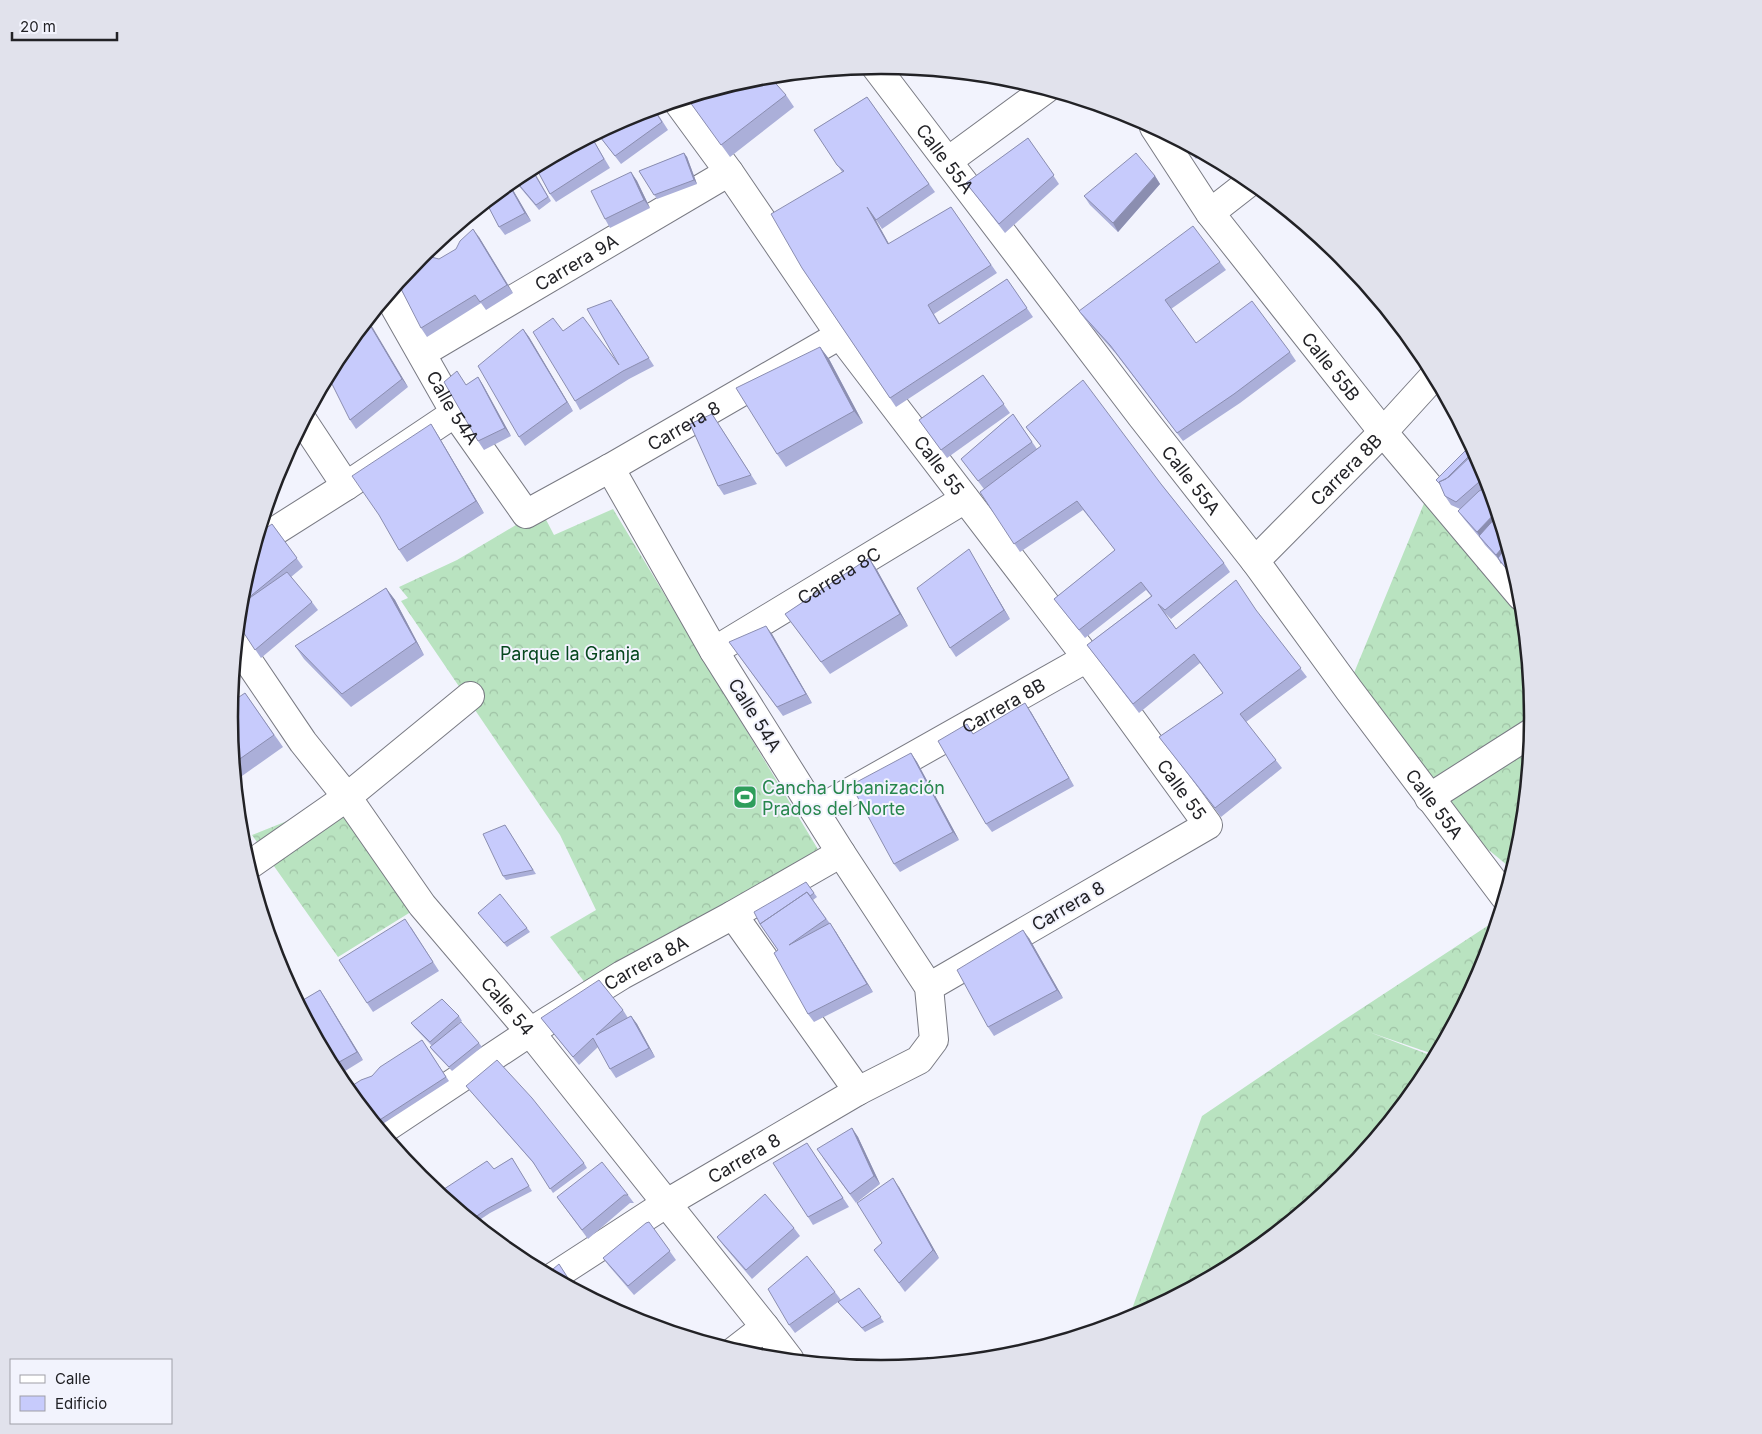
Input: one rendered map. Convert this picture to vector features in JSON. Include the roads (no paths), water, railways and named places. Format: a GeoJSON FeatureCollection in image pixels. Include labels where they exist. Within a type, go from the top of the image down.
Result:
{"type":"FeatureCollection","features":[{"type":"Feature","properties":{"kind":"street","name":"Calle 55A"},"geometry":{"type":"LineString","coordinates":[[881,74],[1142,417],[1255,561],[1500,891]]}},
{"type":"Feature","properties":{"kind":"street"},"geometry":{"type":"LineString","coordinates":[[948,161],[1039,94]]}},
{"type":"Feature","properties":{"kind":"street","name":"Calle 55"},"geometry":{"type":"LineString","coordinates":[[681,106],[840,335],[1087,658],[1208,825]]}},
{"type":"Feature","properties":{"kind":"street","name":"Calle 55B"},"geometry":{"type":"LineString","coordinates":[[1161,138],[1210,213],[1383,432],[1510,583]]}},
{"type":"Feature","properties":{"kind":"street","name":"Carrera 9A"},"geometry":{"type":"LineString","coordinates":[[422,353],[729,172]]}},
{"type":"Feature","properties":{"kind":"street"},"geometry":{"type":"LineString","coordinates":[[1210,213],[1244,186]]}},
{"type":"Feature","properties":{"kind":"street","name":"Calle 54A"},"geometry":{"type":"LineString","coordinates":[[391,300],[455,413],[526,514]]}},
{"type":"Feature","properties":{"kind":"street","name":"Carrera 8"},"geometry":{"type":"LineString","coordinates":[[526,514],[610,468],[840,335]]}},
{"type":"Feature","properties":{"kind":"street","name":"Carrera 8B"},"geometry":{"type":"LineString","coordinates":[[1255,561],[1383,432],[1429,381]]}},
{"type":"Feature","properties":{"kind":"street"},"geometry":{"type":"LineString","coordinates":[[264,537],[346,486],[455,413]]}},
{"type":"Feature","properties":{"kind":"street"},"geometry":{"type":"LineString","coordinates":[[307,427],[346,486]]}},
{"type":"Feature","properties":{"kind":"street","name":"Calle 54A"},"geometry":{"type":"LineString","coordinates":[[610,468],[714,651],[841,853],[929,987],[934,1040]]}},
{"type":"Feature","properties":{"kind":"street","name":"Carrera 8C"},"geometry":{"type":"LineString","coordinates":[[714,651],[965,499]]}},
{"type":"Feature","properties":{"kind":"street","name":"Calle 54"},"geometry":{"type":"LineString","coordinates":[[241,652],[303,742],[347,797],[422,905],[530,1032],[785,1353]]}},
{"type":"Feature","properties":{"kind":"street","name":"Carrera 8B"},"geometry":{"type":"LineString","coordinates":[[816,812],[1087,658]]}},
{"type":"Feature","properties":{"kind":"street"},"geometry":{"type":"LineString","coordinates":[[255,861],[347,797],[470,696]]}},
{"type":"Feature","properties":{"kind":"street"},"geometry":{"type":"LineString","coordinates":[[1429,798],[1523,739]]}},
{"type":"Feature","properties":{"kind":"street","name":"Carrera 8"},"geometry":{"type":"LineString","coordinates":[[929,987],[1208,825]]}},
{"type":"Feature","properties":{"kind":"street","name":"Carrera 8A"},"geometry":{"type":"LineString","coordinates":[[386,1128],[530,1032],[622,975],[733,916],[841,853]]}},
{"type":"Feature","properties":{"kind":"street"},"geometry":{"type":"LineString","coordinates":[[733,916],[858,1091]]}},
{"type":"Feature","properties":{"kind":"street","name":"Carrera 8"},"geometry":{"type":"LineString","coordinates":[[558,1274],[667,1203],[858,1091],[919,1060],[934,1040]]}},
{"type":"Feature","properties":{"kind":"street"},"geometry":{"type":"LineString","coordinates":[[742,1345],[765,1326]]}},
{"type":"Feature","properties":{"kind":"place","name":"Cancha Urbanización Prados del Norte"},"geometry":{"type":"Point","coordinates":[745,797]}},
{"type":"Feature","properties":{"kind":"park label","name":"Parque la Granja"},"geometry":{"type":"Point","coordinates":[570,653]}}]}
